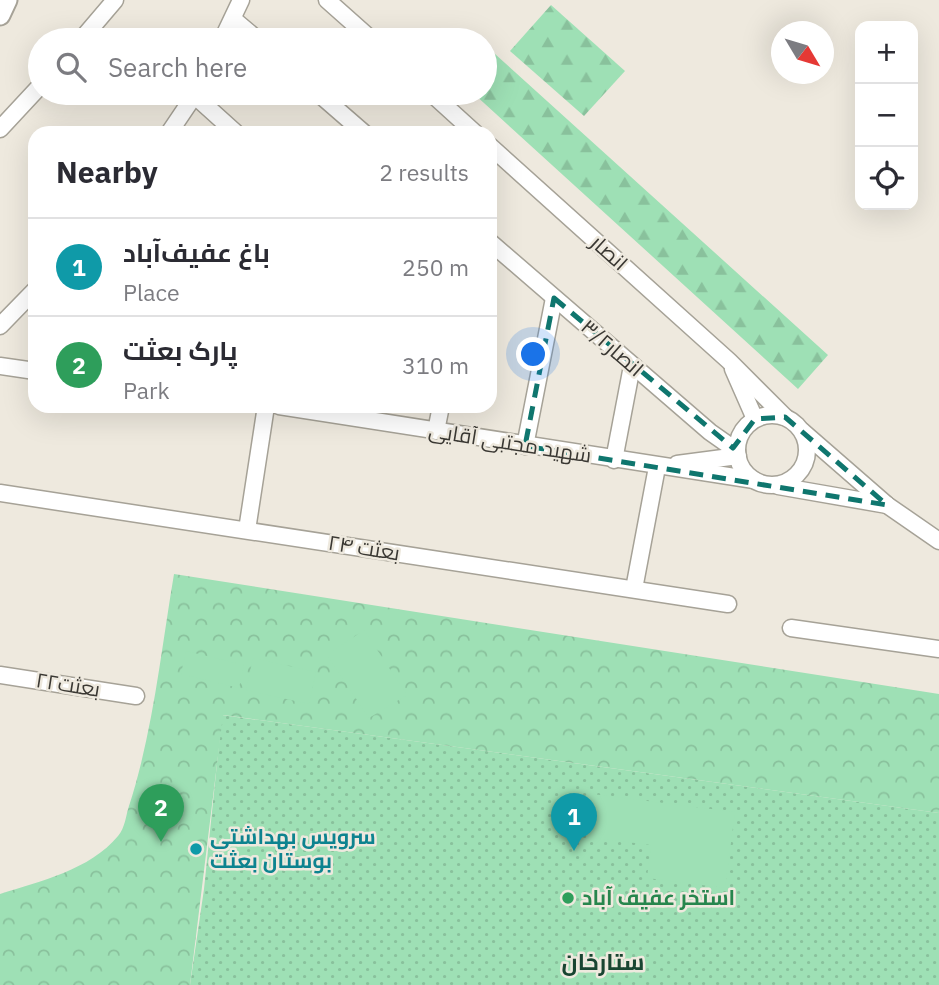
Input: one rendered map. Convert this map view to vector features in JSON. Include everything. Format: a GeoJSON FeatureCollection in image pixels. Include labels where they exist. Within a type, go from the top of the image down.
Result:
{"type":"FeatureCollection","features":[{"type":"Feature","properties":{"kind":"street"},"geometry":{"type":"LineString","coordinates":[[91,28],[115,0]]}},
{"type":"Feature","properties":{"kind":"street"},"geometry":{"type":"LineString","coordinates":[[228,28],[241,0]]}},
{"type":"Feature","properties":{"kind":"street"},"geometry":{"type":"LineString","coordinates":[[327,0],[358,28]]}},
{"type":"Feature","properties":{"kind":"street"},"geometry":{"type":"LineString","coordinates":[[233,19],[244,28]]}},
{"type":"Feature","properties":{"kind":"street"},"geometry":{"type":"LineString","coordinates":[[0,129],[28,99]]}},
{"type":"Feature","properties":{"kind":"street"},"geometry":{"type":"LineString","coordinates":[[174,126],[188,105]]}},
{"type":"Feature","properties":{"kind":"street"},"geometry":{"type":"LineString","coordinates":[[207,105],[229,126]]}},
{"type":"Feature","properties":{"kind":"street"},"geometry":{"type":"LineString","coordinates":[[332,105],[357,126]]}},
{"type":"Feature","properties":{"kind":"street"},"geometry":{"type":"LineString","coordinates":[[444,105],[467,126]]}},
{"type":"Feature","properties":{"kind":"street","name":"انصار"},"geometry":{"type":"LineString","coordinates":[[497,152],[729,360],[785,417]]}},
{"type":"Feature","properties":{"kind":"street","name":"انصار۳/۲"},"geometry":{"type":"LineString","coordinates":[[497,248],[737,454]]}},
{"type":"Feature","properties":{"kind":"street"},"geometry":{"type":"LineString","coordinates":[[0,326],[28,297]]}},
{"type":"Feature","properties":{"kind":"street"},"geometry":{"type":"LineString","coordinates":[[525,446],[554,298]]}},
{"type":"Feature","properties":{"kind":"street","name":"انصار"},"geometry":{"type":"LineString","coordinates":[[729,360],[755,419]]}},
{"type":"Feature","properties":{"kind":"street"},"geometry":{"type":"LineString","coordinates":[[0,366],[28,370]]}},
{"type":"Feature","properties":{"kind":"street"},"geometry":{"type":"LineString","coordinates":[[614,460],[632,366]]}},
{"type":"Feature","properties":{"kind":"street"},"geometry":{"type":"LineString","coordinates":[[247,530],[265,413]]}},
{"type":"Feature","properties":{"kind":"street","name":"شهید مجتبی آقایی"},"geometry":{"type":"LineString","coordinates":[[360,413],[436,431],[754,480]]}},
{"type":"Feature","properties":{"kind":"street"},"geometry":{"type":"LineString","coordinates":[[436,431],[440,413]]}},
{"type":"Feature","properties":{"kind":"street"},"geometry":{"type":"LineString","coordinates":[[887,505],[754,480],[746,474],[737,454],[744,430],[755,419],[765,416],[785,417],[887,505],[939,541]]}},
{"type":"Feature","properties":{"kind":"street"},"geometry":{"type":"LineString","coordinates":[[775,485],[787,482],[804,466],[807,442],[802,431]]}},
{"type":"Feature","properties":{"kind":"street","name":"شهید مجتبی آقایی"},"geometry":{"type":"LineString","coordinates":[[657,467],[737,454]]}},
{"type":"Feature","properties":{"kind":"street"},"geometry":{"type":"LineString","coordinates":[[635,589],[657,467]]}},
{"type":"Feature","properties":{"kind":"street","name":"بعثت ۲۴"},"geometry":{"type":"LineString","coordinates":[[0,493],[729,604]]}},
{"type":"Feature","properties":{"kind":"street"},"geometry":{"type":"LineString","coordinates":[[790,628],[939,649]]}},
{"type":"Feature","properties":{"kind":"street","name":"بعثت۲۲"},"geometry":{"type":"LineString","coordinates":[[0,675],[136,696]]}},
{"type":"Feature","properties":{"kind":"highlighted area"},"geometry":{"type":"Polygon","coordinates":[[[554,298],[733,448],[755,419],[785,417],[887,505],[525,446],[554,298]]]}},
{"type":"Feature","properties":{"kind":"green space"},"geometry":{"type":"Polygon","coordinates":[[[551,5],[625,71],[584,116],[510,51],[551,5]]]}},
{"type":"Feature","properties":{"kind":"green space"},"geometry":{"type":"Polygon","coordinates":[[[497,56],[828,355],[798,389],[486,105],[497,105],[497,56]]]}},
{"type":"Feature","properties":{"kind":"green space"},"geometry":{"type":"Polygon","coordinates":[[[174,574],[939,694],[939,813],[223,715],[190,985],[0,985],[0,894],[79,866],[107,848],[122,829],[150,720],[174,574]]]}},
{"type":"Feature","properties":{"kind":"green space"},"geometry":{"type":"Polygon","coordinates":[[[364,630],[407,695],[369,718],[327,655],[364,630]]]}},
{"type":"Feature","properties":{"kind":"green space"},"geometry":{"type":"Polygon","coordinates":[[[186,651],[244,665],[239,688],[181,674],[186,651]]]}},
{"type":"Feature","properties":{"kind":"green space"},"geometry":{"type":"Polygon","coordinates":[[[253,658],[316,672],[309,704],[246,690],[253,658]]]}},
{"type":"Feature","properties":{"kind":"green space"},"geometry":{"type":"Polygon","coordinates":[[[222,715],[939,813],[939,985],[190,985],[204,889],[222,715]]]}},
{"type":"Feature","properties":{"kind":"green space"},"geometry":{"type":"Polygon","coordinates":[[[592,794],[735,812],[725,888],[647,878],[651,845],[587,837],[592,794]]]}},
{"type":"Feature","properties":{"kind":"place","name":"پارک بعثت"},"geometry":{"type":"Point","coordinates":[161,842]}},
{"type":"Feature","properties":{"kind":"place","name":"سرویس بهداشتی بوستان بعثت"},"geometry":{"type":"Point","coordinates":[196,849]}},
{"type":"Feature","properties":{"kind":"place","name":"باغ عفیف‌آباد"},"geometry":{"type":"Point","coordinates":[574,851]}},
{"type":"Feature","properties":{"kind":"place","name":"استخر عفیف آباد"},"geometry":{"type":"Point","coordinates":[568,898]}},
{"type":"Feature","properties":{"kind":"district","name":"ستارخان"},"geometry":{"type":"Point","coordinates":[603,962]}}]}
